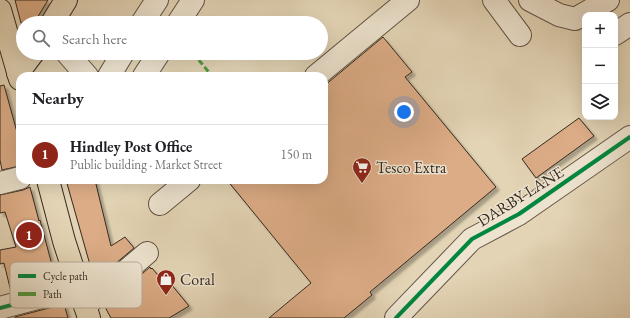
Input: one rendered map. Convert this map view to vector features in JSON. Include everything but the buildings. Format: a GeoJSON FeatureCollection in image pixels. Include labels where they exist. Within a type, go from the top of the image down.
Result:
{"type":"FeatureCollection","features":[{"type":"Feature","properties":{"kind":"main road"},"geometry":{"type":"LineString","coordinates":[[56,16],[66,0]]}},
{"type":"Feature","properties":{"kind":"main road"},"geometry":{"type":"LineString","coordinates":[[0,10],[18,72]]}},
{"type":"Feature","properties":{"kind":"main road"},"geometry":{"type":"LineString","coordinates":[[21,72],[29,60]]}},
{"type":"Feature","properties":{"kind":"main road"},"geometry":{"type":"LineString","coordinates":[[49,184],[71,262]]}},
{"type":"Feature","properties":{"kind":"street"},"geometry":{"type":"LineString","coordinates":[[183,16],[193,0]]}},
{"type":"Feature","properties":{"kind":"street"},"geometry":{"type":"LineString","coordinates":[[321,72],[408,0]]}},
{"type":"Feature","properties":{"kind":"street"},"geometry":{"type":"LineString","coordinates":[[494,0],[520,35]]}},
{"type":"Feature","properties":{"kind":"street"},"geometry":{"type":"LineString","coordinates":[[530,0],[558,15],[582,32]]}},
{"type":"Feature","properties":{"kind":"street"},"geometry":{"type":"LineString","coordinates":[[558,15],[575,19],[608,0]]}},
{"type":"Feature","properties":{"kind":"street"},"geometry":{"type":"LineString","coordinates":[[618,32],[630,24]]}},
{"type":"Feature","properties":{"kind":"street"},"geometry":{"type":"LineString","coordinates":[[73,60],[84,72]]}},
{"type":"Feature","properties":{"kind":"street"},"geometry":{"type":"LineString","coordinates":[[111,72],[118,60]]}},
{"type":"Feature","properties":{"kind":"street"},"geometry":{"type":"LineString","coordinates":[[147,72],[154,60]]}},
{"type":"Feature","properties":{"kind":"street","name":"DARBY LANE"},"geometry":{"type":"LineString","coordinates":[[396,318],[472,239],[519,214],[630,137]]}},
{"type":"Feature","properties":{"kind":"street"},"geometry":{"type":"LineString","coordinates":[[0,183],[16,179]]}},
{"type":"Feature","properties":{"kind":"street"},"geometry":{"type":"LineString","coordinates":[[160,204],[184,184]]}},
{"type":"Feature","properties":{"kind":"street"},"geometry":{"type":"LineString","coordinates":[[136,262],[147,253]]}},
{"type":"Feature","properties":{"kind":"street"},"geometry":{"type":"LineString","coordinates":[[0,308],[10,308]]}},
{"type":"Feature","properties":{"kind":"marked path"},"geometry":{"type":"LineString","coordinates":[[199,60],[209,72]]}},
{"type":"Feature","properties":{"kind":"cycle path"},"geometry":{"type":"LineString","coordinates":[[396,318],[472,239],[519,214],[630,137]]}},
{"type":"Feature","properties":{"kind":"cycle path"},"geometry":{"type":"LineString","coordinates":[[0,308],[10,305]]}},
{"type":"Feature","properties":{"kind":"place","name":"Tesco Extra"},"geometry":{"type":"Point","coordinates":[362,184]}},
{"type":"Feature","properties":{"kind":"place","name":"Hindley Post Office"},"geometry":{"type":"Point","coordinates":[29,235]}},
{"type":"Feature","properties":{"kind":"place","name":"Coral"},"geometry":{"type":"Point","coordinates":[166,296]}}]}
